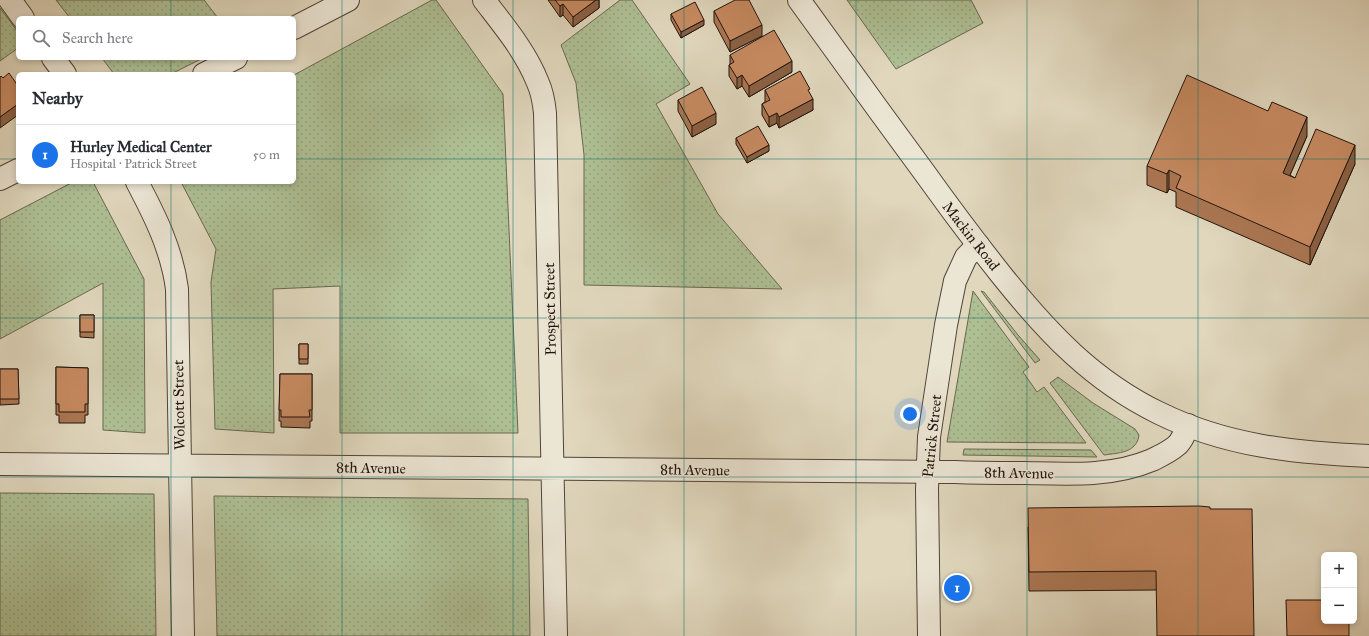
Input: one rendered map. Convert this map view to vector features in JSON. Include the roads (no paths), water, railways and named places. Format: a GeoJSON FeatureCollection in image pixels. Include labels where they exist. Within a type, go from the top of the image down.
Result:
{"type":"FeatureCollection","features":[{"type":"Feature","properties":{"kind":"street"},"geometry":{"type":"LineString","coordinates":[[10,0],[22,16]]}},
{"type":"Feature","properties":{"kind":"street"},"geometry":{"type":"LineString","coordinates":[[296,27],[348,0]]}},
{"type":"Feature","properties":{"kind":"street","name":"Prospect Street"},"geometry":{"type":"LineString","coordinates":[[484,0],[514,40],[532,68],[539,83],[545,113],[554,469],[556,636]]}},
{"type":"Feature","properties":{"kind":"street","name":"Mackin Road"},"geometry":{"type":"LineString","coordinates":[[799,0],[978,245],[1039,321],[1065,347],[1109,383],[1157,412],[1188,425]]}},
{"type":"Feature","properties":{"kind":"street"},"geometry":{"type":"LineString","coordinates":[[54,60],[63,72]]}},
{"type":"Feature","properties":{"kind":"street"},"geometry":{"type":"LineString","coordinates":[[208,72],[232,60]]}},
{"type":"Feature","properties":{"kind":"street"},"geometry":{"type":"LineString","coordinates":[[0,179],[16,171]]}},
{"type":"Feature","properties":{"kind":"street","name":"Wolcott Street"},"geometry":{"type":"LineString","coordinates":[[137,184],[164,238],[175,274],[178,304],[183,636]]}},
{"type":"Feature","properties":{"kind":"street","name":"Patrick Street"},"geometry":{"type":"LineString","coordinates":[[929,636],[927,472],[929,437],[953,289],[961,264],[978,245]]}},
{"type":"Feature","properties":{"kind":"street"},"geometry":{"type":"LineString","coordinates":[[1188,425],[1228,439],[1256,446],[1303,452],[1369,456]]}},
{"type":"Feature","properties":{"kind":"street","name":"8th Avenue"},"geometry":{"type":"LineString","coordinates":[[0,464],[1072,474],[1119,470],[1149,461],[1177,446],[1188,425]]}},
{"type":"Feature","properties":{"kind":"place","name":"Hurley Medical Center"},"geometry":{"type":"Point","coordinates":[957,588]}}]}
